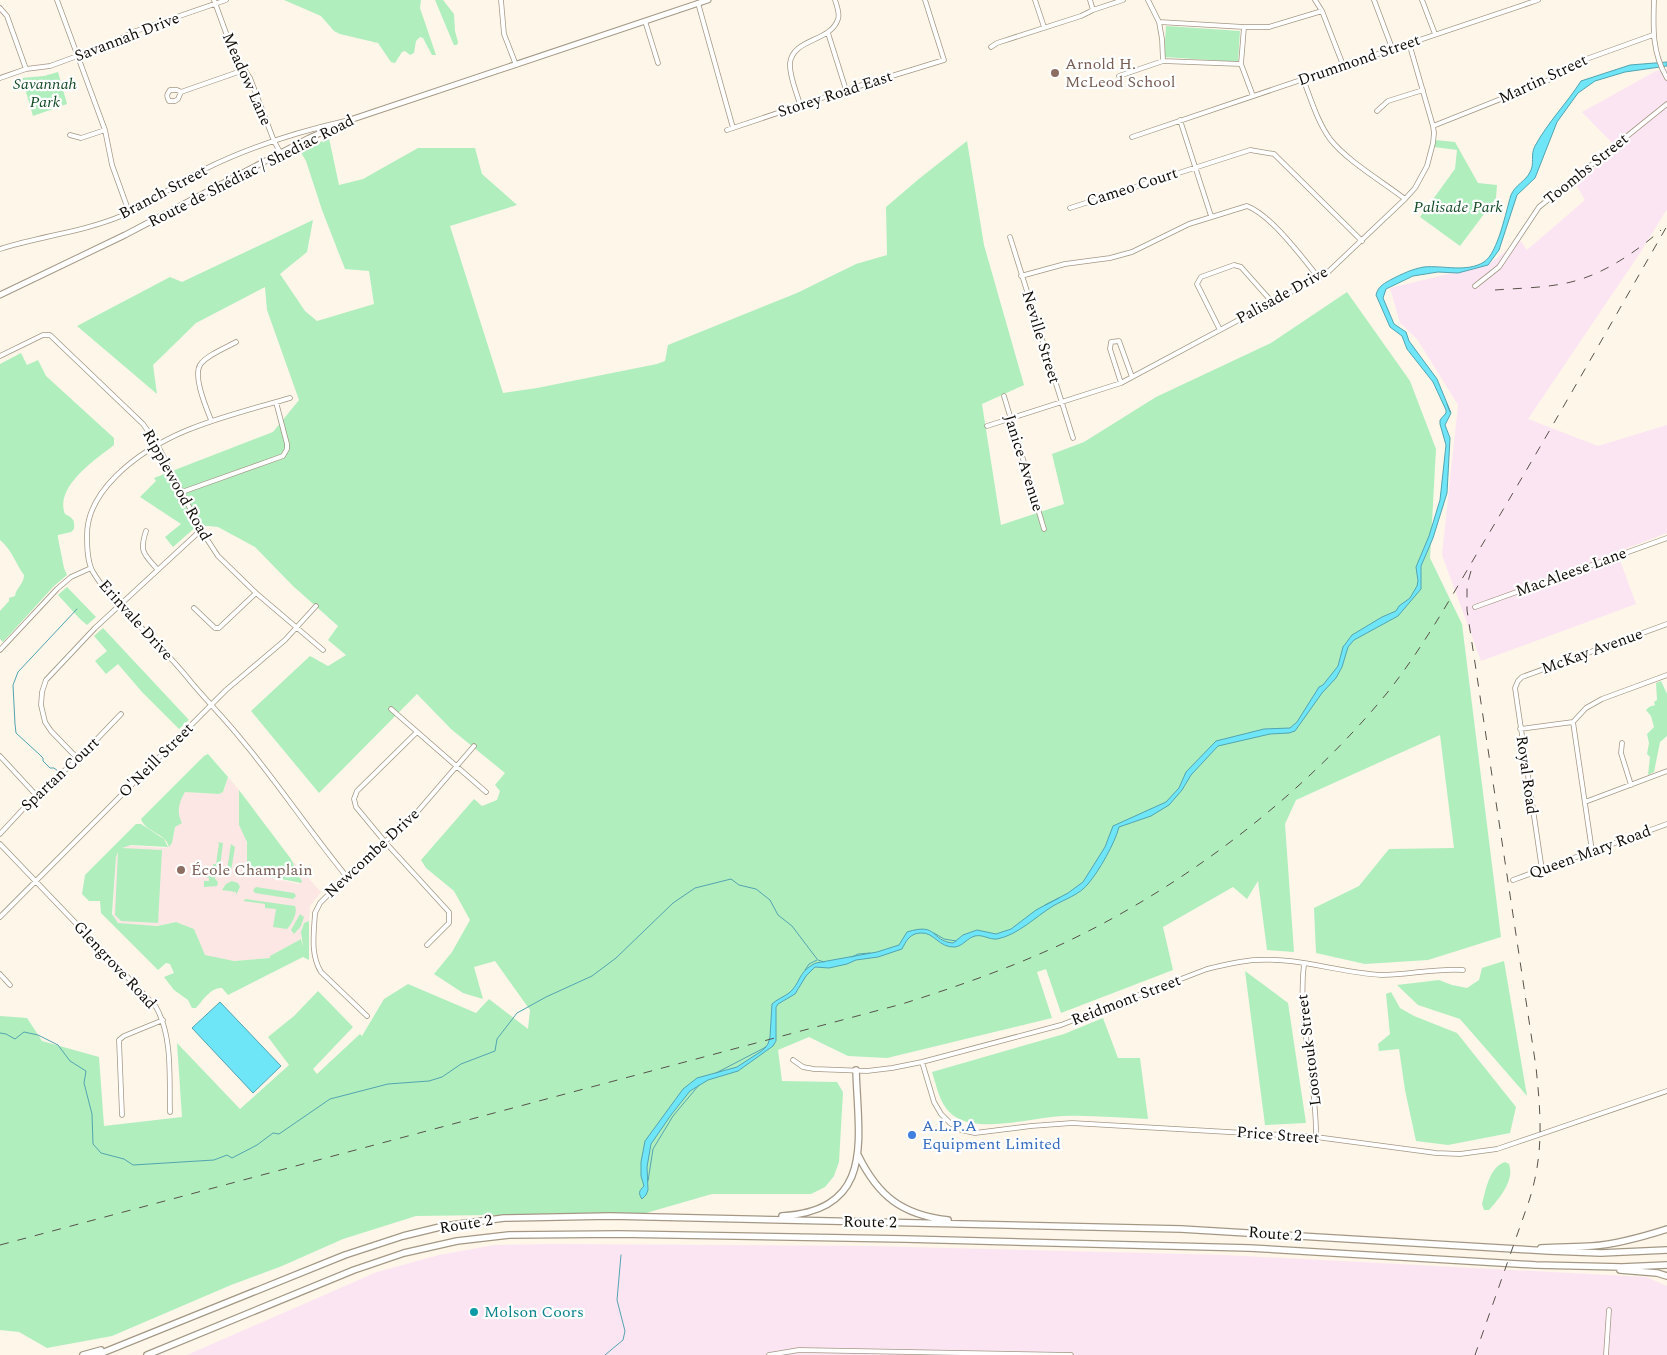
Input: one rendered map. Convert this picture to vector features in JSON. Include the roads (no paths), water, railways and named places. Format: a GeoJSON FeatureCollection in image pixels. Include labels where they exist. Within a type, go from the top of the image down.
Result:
{"type":"FeatureCollection","features":[{"type":"Feature","properties":{"kind":"highway"},"geometry":{"type":"LineString","coordinates":[[743,1219],[790,1216],[812,1212],[831,1204],[846,1189],[854,1174],[858,1155],[856,1070]]}},
{"type":"Feature","properties":{"kind":"highway"},"geometry":{"type":"LineString","coordinates":[[858,1155],[868,1175],[879,1190],[897,1204],[914,1213],[986,1224]]}},
{"type":"Feature","properties":{"kind":"highway","name":"Route 2"},"geometry":{"type":"LineString","coordinates":[[97,1355],[345,1255],[403,1236],[444,1226],[504,1218],[610,1216],[986,1224],[1234,1231],[1593,1252],[1667,1250]]}},
{"type":"Feature","properties":{"kind":"highway"},"geometry":{"type":"LineString","coordinates":[[1523,1249],[1607,1244],[1667,1229]]}},
{"type":"Feature","properties":{"kind":"highway","name":"Route 2"},"geometry":{"type":"LineString","coordinates":[[147,1355],[370,1264],[404,1253],[456,1241],[510,1235],[619,1234],[885,1238],[1249,1248],[1536,1265],[1667,1265]]}},
{"type":"Feature","properties":{"kind":"highway"},"geometry":{"type":"LineString","coordinates":[[1588,1266],[1606,1270],[1657,1273],[1667,1276]]}},
{"type":"Feature","properties":{"kind":"highway"},"geometry":{"type":"LineString","coordinates":[[83,1355],[122,1345]]}},
{"type":"Feature","properties":{"kind":"main road","name":"Route de Shédiac / Shediac Road"},"geometry":{"type":"LineString","coordinates":[[0,295],[125,235],[309,138],[353,119],[708,0]]}},
{"type":"Feature","properties":{"kind":"street"},"geometry":{"type":"LineString","coordinates":[[57,0],[105,130],[112,165],[129,212]]}},
{"type":"Feature","properties":{"kind":"street","name":"Savannah Drive"},"geometry":{"type":"LineString","coordinates":[[0,78],[26,69],[50,66],[113,43],[133,32],[215,2],[226,0]]}},
{"type":"Feature","properties":{"kind":"street"},"geometry":{"type":"LineString","coordinates":[[500,0],[504,34],[516,65]]}},
{"type":"Feature","properties":{"kind":"street"},"geometry":{"type":"LineString","coordinates":[[800,105],[791,70],[792,58],[797,50],[813,39],[828,33],[838,19],[836,0]]}},
{"type":"Feature","properties":{"kind":"street","name":"Storey Road East"},"geometry":{"type":"LineString","coordinates":[[727,130],[846,90],[944,60],[925,0]]}},
{"type":"Feature","properties":{"kind":"street"},"geometry":{"type":"LineString","coordinates":[[1035,0],[1044,28]]}},
{"type":"Feature","properties":{"kind":"street"},"geometry":{"type":"LineString","coordinates":[[1090,0],[1093,10]]}},
{"type":"Feature","properties":{"kind":"street"},"geometry":{"type":"LineString","coordinates":[[991,47],[997,43],[1124,0]]}},
{"type":"Feature","properties":{"kind":"street"},"geometry":{"type":"LineString","coordinates":[[1148,0],[1159,22],[1163,60]]}},
{"type":"Feature","properties":{"kind":"street"},"geometry":{"type":"LineString","coordinates":[[1314,0],[1322,11],[1343,65]]}},
{"type":"Feature","properties":{"kind":"street"},"geometry":{"type":"LineString","coordinates":[[1374,0],[1392,48]]}},
{"type":"Feature","properties":{"kind":"street"},"geometry":{"type":"LineString","coordinates":[[1422,0],[1435,34]]}},
{"type":"Feature","properties":{"kind":"street","name":"Drummond Street"},"geometry":{"type":"LineString","coordinates":[[1132,136],[1538,0]]}},
{"type":"Feature","properties":{"kind":"street"},"geometry":{"type":"LineString","coordinates":[[1654,0],[1653,35],[1656,52],[1667,78]]}},
{"type":"Feature","properties":{"kind":"street","name":"Meadow Lane"},"geometry":{"type":"LineString","coordinates":[[215,2],[233,52],[250,78],[274,141],[281,154]]}},
{"type":"Feature","properties":{"kind":"street"},"geometry":{"type":"LineString","coordinates":[[698,3],[733,128]]}},
{"type":"Feature","properties":{"kind":"street"},"geometry":{"type":"LineString","coordinates":[[0,8],[8,19],[26,69]]}},
{"type":"Feature","properties":{"kind":"street"},"geometry":{"type":"LineString","coordinates":[[1159,22],[1268,28],[1322,11]]}},
{"type":"Feature","properties":{"kind":"street"},"geometry":{"type":"LineString","coordinates":[[645,21],[658,63]]}},
{"type":"Feature","properties":{"kind":"street"},"geometry":{"type":"LineString","coordinates":[[1244,27],[1241,64],[1253,96]]}},
{"type":"Feature","properties":{"kind":"street"},"geometry":{"type":"LineString","coordinates":[[828,33],[846,90]]}},
{"type":"Feature","properties":{"kind":"street","name":"Martin Street"},"geometry":{"type":"LineString","coordinates":[[1433,126],[1551,79],[1578,62],[1653,35]]}},
{"type":"Feature","properties":{"kind":"street","name":"Palisade Drive"},"geometry":{"type":"LineString","coordinates":[[987,426],[1062,404],[1121,383],[1327,273],[1405,199],[1415,188],[1427,166],[1433,144],[1433,126],[1409,43]]}},
{"type":"Feature","properties":{"kind":"street"},"geometry":{"type":"LineString","coordinates":[[1118,76],[1163,60],[1241,64]]}},
{"type":"Feature","properties":{"kind":"street"},"geometry":{"type":"LineString","coordinates":[[181,92],[244,70]]}},
{"type":"Feature","properties":{"kind":"street"},"geometry":{"type":"LineString","coordinates":[[1303,79],[1322,125],[1331,140],[1349,157],[1405,199]]}},
{"type":"Feature","properties":{"kind":"street"},"geometry":{"type":"LineString","coordinates":[[1376,111],[1388,101],[1423,90]]}},
{"type":"Feature","properties":{"kind":"street","name":"Toombs Street"},"geometry":{"type":"LineString","coordinates":[[1475,286],[1499,267],[1539,207],[1667,104]]}},
{"type":"Feature","properties":{"kind":"street","name":"Branch Street"},"geometry":{"type":"LineString","coordinates":[[0,249],[96,224],[129,212],[205,170],[274,141],[314,128],[353,119]]}},
{"type":"Feature","properties":{"kind":"street"},"geometry":{"type":"LineString","coordinates":[[1180,120],[1211,216]]}},
{"type":"Feature","properties":{"kind":"street"},"geometry":{"type":"LineString","coordinates":[[70,135],[81,138],[105,130]]}},
{"type":"Feature","properties":{"kind":"street","name":"Cameo Court"},"geometry":{"type":"LineString","coordinates":[[1070,208],[1250,150],[1274,154],[1362,241]]}},
{"type":"Feature","properties":{"kind":"street"},"geometry":{"type":"LineString","coordinates":[[1021,276],[1065,264],[1110,258],[1132,252],[1189,224],[1247,206],[1256,209],[1292,245],[1318,277]]}},
{"type":"Feature","properties":{"kind":"street","name":"Neville Street"},"geometry":{"type":"LineString","coordinates":[[1010,237],[1073,438]]}},
{"type":"Feature","properties":{"kind":"street"},"geometry":{"type":"LineString","coordinates":[[1220,330],[1197,284],[1200,277],[1234,265],[1241,267],[1272,302]]}},
{"type":"Feature","properties":{"kind":"street","name":"Ripplewood Road"},"geometry":{"type":"LineString","coordinates":[[0,356],[44,335],[50,335],[143,424],[157,444],[201,530],[218,556],[256,593],[323,650]]}},
{"type":"Feature","properties":{"kind":"street"},"geometry":{"type":"LineString","coordinates":[[1121,383],[1110,349],[1112,342],[1119,341],[1132,377]]}},
{"type":"Feature","properties":{"kind":"street"},"geometry":{"type":"LineString","coordinates":[[211,420],[197,376],[200,364],[236,342]]}},
{"type":"Feature","properties":{"kind":"street","name":"Janice Avenue"},"geometry":{"type":"LineString","coordinates":[[1004,396],[1044,529]]}},
{"type":"Feature","properties":{"kind":"street","name":"Erinvale Drive"},"geometry":{"type":"LineString","coordinates":[[290,398],[211,420],[141,453],[102,490],[87,526],[87,547],[91,568],[101,584],[174,661],[241,739],[347,877]]}},
{"type":"Feature","properties":{"kind":"street"},"geometry":{"type":"LineString","coordinates":[[182,492],[283,456],[288,444],[276,402]]}},
{"type":"Feature","properties":{"kind":"street"},"geometry":{"type":"LineString","coordinates":[[78,759],[51,731],[45,722],[41,705],[42,692],[46,680],[95,628],[201,530]]}},
{"type":"Feature","properties":{"kind":"street"},"geometry":{"type":"LineString","coordinates":[[146,531],[141,546],[144,555],[157,569]]}},
{"type":"Feature","properties":{"kind":"street","name":"MacAleese Lane"},"geometry":{"type":"LineString","coordinates":[[1475,607],[1667,538]]}},
{"type":"Feature","properties":{"kind":"street"},"geometry":{"type":"LineString","coordinates":[[0,650],[57,589],[71,577],[91,568]]}},
{"type":"Feature","properties":{"kind":"street"},"geometry":{"type":"LineString","coordinates":[[194,608],[215,628],[219,628],[256,593]]}},
{"type":"Feature","properties":{"kind":"street","name":"O'Neill Street"},"geometry":{"type":"LineString","coordinates":[[0,917],[211,705],[240,677],[285,640],[316,606]]}},
{"type":"Feature","properties":{"kind":"street","name":"McKay Avenue"},"geometry":{"type":"LineString","coordinates":[[1518,681],[1522,677],[1667,624]]}},
{"type":"Feature","properties":{"kind":"street"},"geometry":{"type":"LineString","coordinates":[[1520,729],[1574,722],[1586,708],[1602,699],[1667,675]]}},
{"type":"Feature","properties":{"kind":"street","name":"Royal Road"},"geometry":{"type":"LineString","coordinates":[[1518,681],[1514,688],[1542,870]]}},
{"type":"Feature","properties":{"kind":"street"},"geometry":{"type":"LineString","coordinates":[[391,709],[486,792]]}},
{"type":"Feature","properties":{"kind":"street","name":"Spartan Court"},"geometry":{"type":"LineString","coordinates":[[0,834],[36,794],[78,759],[121,714]]}},
{"type":"Feature","properties":{"kind":"street"},"geometry":{"type":"LineString","coordinates":[[1574,722],[1592,851]]}},
{"type":"Feature","properties":{"kind":"street"},"geometry":{"type":"LineString","coordinates":[[417,732],[355,795],[354,803],[385,842],[449,912],[450,919],[448,923],[427,945]]}},
{"type":"Feature","properties":{"kind":"street"},"geometry":{"type":"LineString","coordinates":[[1622,743],[1621,753],[1631,785]]}},
{"type":"Feature","properties":{"kind":"street","name":"Newcombe Drive"},"geometry":{"type":"LineString","coordinates":[[367,1016],[321,972],[314,955],[315,913],[317,907],[423,805],[474,746]]}},
{"type":"Feature","properties":{"kind":"street"},"geometry":{"type":"LineString","coordinates":[[0,756],[36,794]]}},
{"type":"Feature","properties":{"kind":"street"},"geometry":{"type":"LineString","coordinates":[[1585,802],[1667,771]]}},
{"type":"Feature","properties":{"kind":"street","name":"Queen Mary Road"},"geometry":{"type":"LineString","coordinates":[[1513,880],[1667,824]]}},
{"type":"Feature","properties":{"kind":"street","name":"Glengrove Road"},"geometry":{"type":"LineString","coordinates":[[0,844],[152,1001],[163,1020],[167,1035],[170,1112]]}},
{"type":"Feature","properties":{"kind":"street","name":"Reidmont Street"},"geometry":{"type":"LineString","coordinates":[[793,1060],[802,1067],[814,1069],[856,1070],[881,1070],[922,1062],[1061,1025],[1207,969],[1231,963],[1257,960],[1304,964],[1381,975],[1405,975],[1446,969],[1462,970]]}},
{"type":"Feature","properties":{"kind":"street","name":"Loostouk Street"},"geometry":{"type":"LineString","coordinates":[[1304,964],[1302,1004],[1316,1111],[1316,1137]]}},
{"type":"Feature","properties":{"kind":"street"},"geometry":{"type":"LineString","coordinates":[[0,974],[10,984]]}},
{"type":"Feature","properties":{"kind":"street"},"geometry":{"type":"LineString","coordinates":[[122,1115],[119,1040],[124,1036],[163,1020]]}},
{"type":"Feature","properties":{"kind":"street","name":"Price Street"},"geometry":{"type":"LineString","coordinates":[[922,1062],[934,1102],[942,1114],[950,1123],[961,1130],[975,1133],[1072,1123],[1316,1137],[1436,1153],[1460,1154],[1497,1149],[1667,1091]]}},
{"type":"Feature","properties":{"kind":"street"},"geometry":{"type":"LineString","coordinates":[[1606,1355],[1609,1310]]}},
{"type":"Feature","properties":{"kind":"street"},"geometry":{"type":"LineString","coordinates":[[768,1355],[799,1350],[1071,1355]]}},
{"type":"Feature","properties":{"kind":"water"},"geometry":{"type":"Polygon","coordinates":[[[1667,62],[1667,66],[1625,72],[1595,81],[1578,93],[1557,122],[1535,178],[1517,195],[1499,250],[1488,265],[1458,273],[1438,272],[1413,276],[1386,289],[1383,298],[1394,324],[1406,332],[1409,341],[1437,379],[1451,413],[1445,425],[1450,438],[1447,493],[1433,538],[1421,566],[1421,589],[1398,616],[1354,640],[1348,647],[1342,667],[1336,678],[1322,693],[1295,731],[1270,734],[1218,746],[1191,775],[1182,790],[1169,805],[1151,816],[1119,827],[1106,857],[1084,888],[1053,906],[1012,934],[997,939],[975,936],[960,945],[949,947],[926,933],[917,933],[909,938],[902,949],[878,957],[856,960],[829,968],[815,967],[806,976],[795,994],[776,1007],[776,1041],[773,1046],[738,1071],[708,1080],[690,1091],[671,1115],[651,1144],[647,1167],[648,1190],[642,1199],[640,1192],[644,1186],[641,1176],[641,1162],[645,1141],[683,1089],[697,1078],[737,1067],[763,1050],[768,1044],[770,1037],[772,1004],[793,989],[810,966],[816,963],[877,952],[899,945],[907,932],[917,930],[924,929],[930,931],[946,942],[953,943],[963,935],[977,930],[996,934],[1011,929],[1036,910],[1068,893],[1083,882],[1105,847],[1113,826],[1166,802],[1179,788],[1186,772],[1216,741],[1264,729],[1290,728],[1297,722],[1319,687],[1323,685],[1338,666],[1343,647],[1352,635],[1396,611],[1399,606],[1410,598],[1418,581],[1416,567],[1429,536],[1440,500],[1446,445],[1440,420],[1446,413],[1446,410],[1433,382],[1407,349],[1402,336],[1390,327],[1376,295],[1377,292],[1387,282],[1415,269],[1424,267],[1462,268],[1484,262],[1489,257],[1497,241],[1511,195],[1531,169],[1535,146],[1581,81],[1630,65],[1667,62]]]}},
{"type":"Feature","properties":{"kind":"water"},"geometry":{"type":"Polygon","coordinates":[[[220,1002],[281,1066],[253,1093],[192,1028],[220,1002]]]}},
{"type":"Feature","properties":{"kind":"waterway"},"geometry":{"type":"LineString","coordinates":[[1447,404],[1450,412]]}},
{"type":"Feature","properties":{"kind":"waterway"},"geometry":{"type":"LineString","coordinates":[[58,771],[50,768],[43,761],[43,758],[16,733],[13,685],[18,672],[77,609]]}},
{"type":"Feature","properties":{"kind":"waterway"},"geometry":{"type":"LineString","coordinates":[[0,1033],[15,1039],[24,1032],[38,1035],[58,1045],[70,1061],[86,1071],[84,1083],[92,1114],[93,1144],[101,1153],[124,1159],[133,1165],[214,1160],[227,1155],[232,1158],[257,1145],[273,1133],[279,1134],[330,1099],[388,1084],[429,1081],[442,1077],[461,1064],[495,1051],[497,1039],[517,1013],[546,997],[592,976],[616,958],[673,903],[695,888],[731,879],[739,885],[756,889],[770,900],[778,915],[792,926],[817,959]]}},
{"type":"Feature","properties":{"kind":"waterway"},"geometry":{"type":"LineString","coordinates":[[1045,905],[1059,898]]}},
{"type":"Feature","properties":{"kind":"waterway"},"geometry":{"type":"LineString","coordinates":[[934,933],[944,939],[956,941]]}},
{"type":"Feature","properties":{"kind":"waterway"},"geometry":{"type":"LineString","coordinates":[[852,957],[858,954],[870,953]]}},
{"type":"Feature","properties":{"kind":"waterway"},"geometry":{"type":"LineString","coordinates":[[805,970],[809,964],[817,960]]}},
{"type":"Feature","properties":{"kind":"waterway"},"geometry":{"type":"LineString","coordinates":[[818,960],[824,962]]}},
{"type":"Feature","properties":{"kind":"waterway"},"geometry":{"type":"LineString","coordinates":[[716,1073],[766,1047]]}},
{"type":"Feature","properties":{"kind":"waterway"},"geometry":{"type":"LineString","coordinates":[[648,1181],[653,1149],[673,1116],[699,1085]]}},
{"type":"Feature","properties":{"kind":"waterway"},"geometry":{"type":"LineString","coordinates":[[605,1355],[623,1340],[625,1331],[617,1300],[621,1255]]}},
{"type":"Feature","properties":{"kind":"railway"},"geometry":{"type":"LineString","coordinates":[[0,1245],[902,1004],[983,977],[1042,953],[1152,896],[1238,836],[1279,803],[1318,768],[1387,693],[1415,655],[1452,595],[1556,420],[1667,226]]}},
{"type":"Feature","properties":{"kind":"railway"},"geometry":{"type":"LineString","coordinates":[[1495,290],[1553,286],[1595,274],[1619,261],[1661,230]]}},
{"type":"Feature","properties":{"kind":"railway"},"geometry":{"type":"LineString","coordinates":[[1471,571],[1467,585],[1467,610],[1536,1067],[1540,1119],[1539,1151],[1534,1184],[1475,1355]]}},
{"type":"Feature","properties":{"kind":"place","name":"Arnold H. McLeod School"},"geometry":{"type":"Point","coordinates":[1055,73]}},
{"type":"Feature","properties":{"kind":"place","name":"École Champlain"},"geometry":{"type":"Point","coordinates":[181,870]}},
{"type":"Feature","properties":{"kind":"place","name":"A.L.P.A Equipment Limited"},"geometry":{"type":"Point","coordinates":[912,1135]}},
{"type":"Feature","properties":{"kind":"place","name":"Molson Coors"},"geometry":{"type":"Point","coordinates":[474,1312]}},
{"type":"Feature","properties":{"kind":"park label","name":"Savannah Park"},"geometry":{"type":"Point","coordinates":[45,93]}},
{"type":"Feature","properties":{"kind":"park label","name":"Palisade Park"},"geometry":{"type":"Point","coordinates":[1458,207]}}]}
